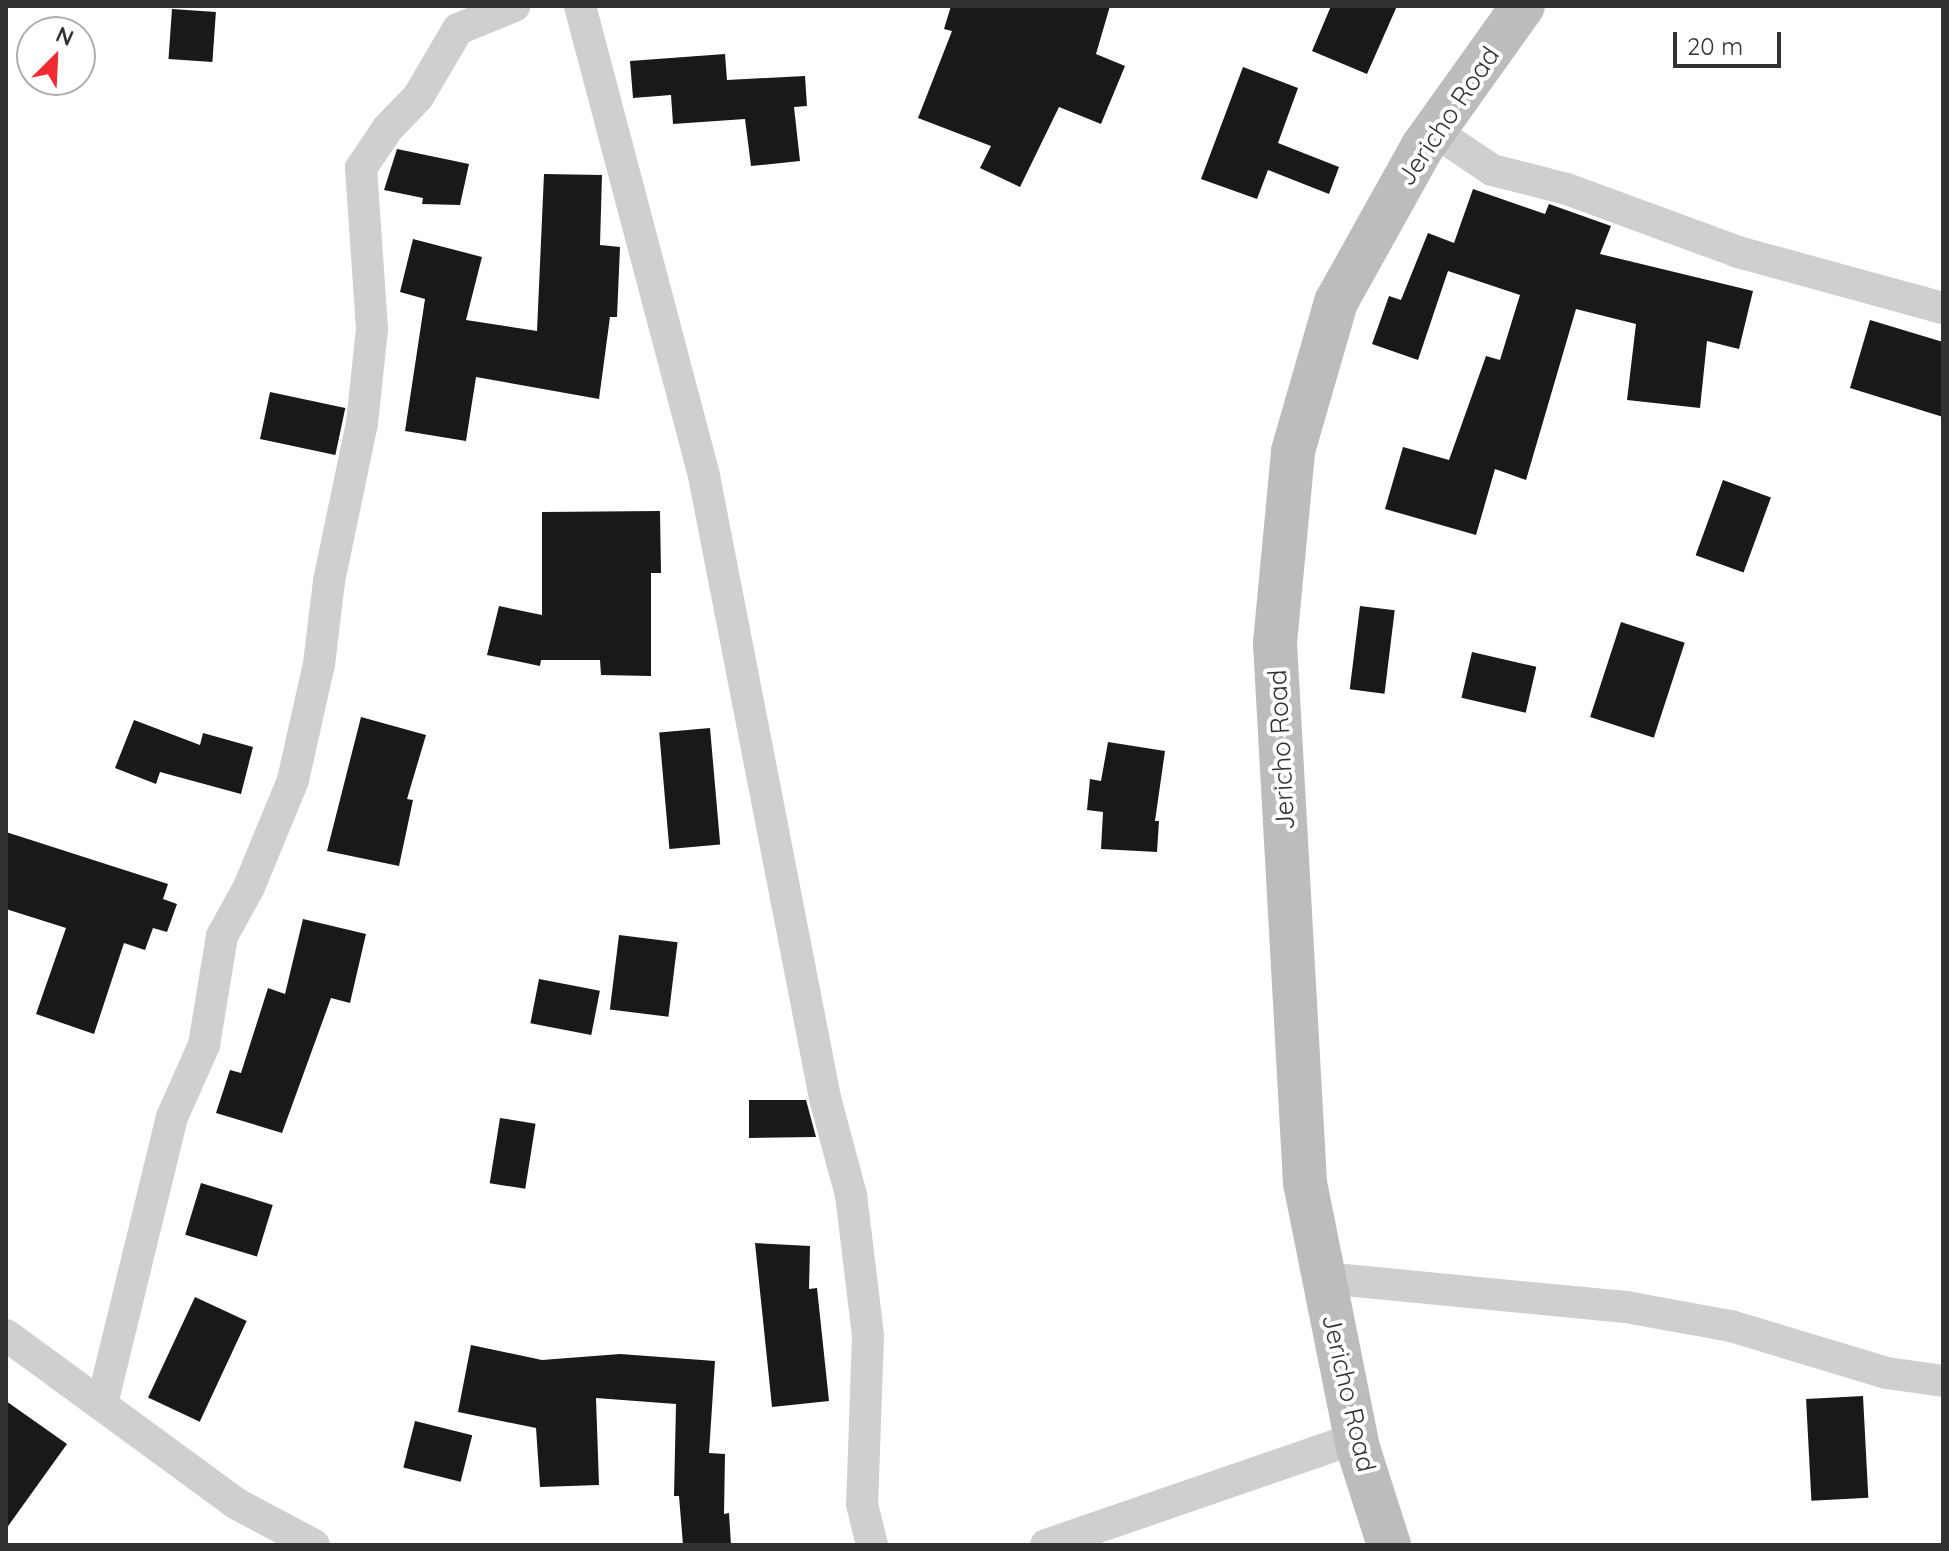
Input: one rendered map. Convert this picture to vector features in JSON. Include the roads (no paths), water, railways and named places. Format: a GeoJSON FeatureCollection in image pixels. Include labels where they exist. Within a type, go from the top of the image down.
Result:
{"type":"FeatureCollection","features":[{"type":"Feature","properties":{"kind":"street"},"geometry":{"type":"LineString","coordinates":[[102,1404],[172,1117],[204,1045],[222,936],[249,887],[293,780],[319,664],[329,581],[362,423],[372,329],[361,168],[388,128],[418,97],[458,29],[514,6]]}},
{"type":"Feature","properties":{"kind":"street"},"geometry":{"type":"LineString","coordinates":[[580,6],[704,476],[825,1098],[851,1195],[868,1336],[862,1504],[872,1545]]}},
{"type":"Feature","properties":{"kind":"street","name":"Jericho Road"},"geometry":{"type":"LineString","coordinates":[[1389,1545],[1356,1438],[1305,1183],[1275,643],[1293,451],[1336,302],[1434,131],[1523,6]]}},
{"type":"Feature","properties":{"kind":"street"},"geometry":{"type":"LineString","coordinates":[[1434,131],[1492,170],[1567,189],[1738,252],[1943,308]]}},
{"type":"Feature","properties":{"kind":"street"},"geometry":{"type":"LineString","coordinates":[[1324,1278],[1626,1307],[1731,1326],[1887,1373],[1943,1381]]}},
{"type":"Feature","properties":{"kind":"street"},"geometry":{"type":"LineString","coordinates":[[6,1335],[237,1504],[268,1533],[314,1545]]}},
{"type":"Feature","properties":{"kind":"street"},"geometry":{"type":"LineString","coordinates":[[1046,1545],[1356,1438]]}}]}
